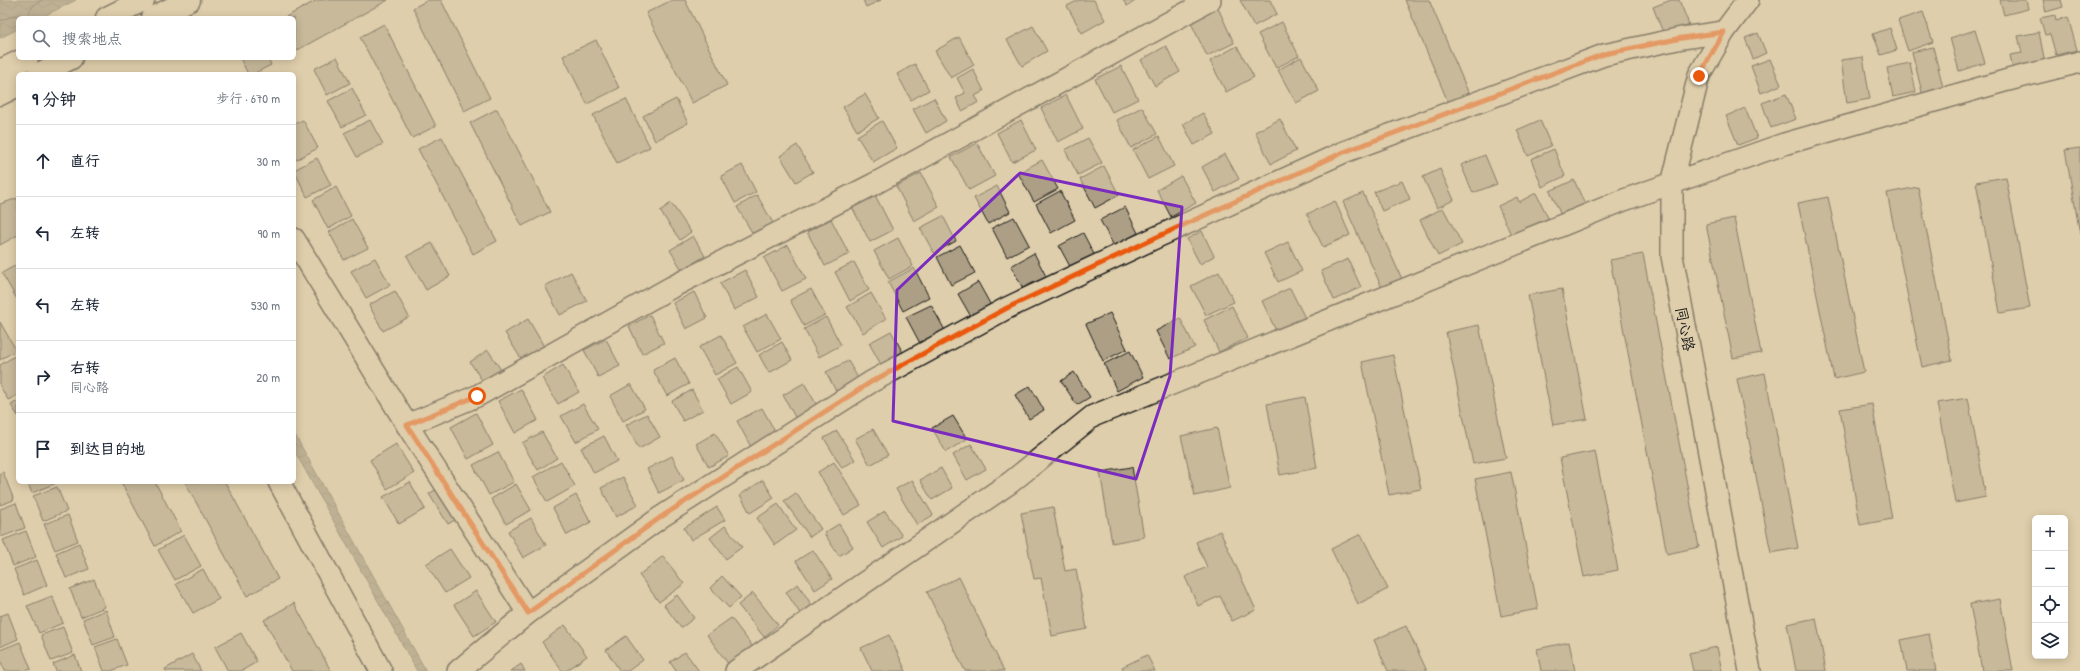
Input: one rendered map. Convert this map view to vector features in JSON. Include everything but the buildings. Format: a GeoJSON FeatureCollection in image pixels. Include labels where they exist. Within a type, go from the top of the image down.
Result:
{"type":"FeatureCollection","features":[{"type":"Feature","properties":{"kind":"main road"},"geometry":{"type":"LineString","coordinates":[[111,16],[143,0]]}},
{"type":"Feature","properties":{"kind":"main road"},"geometry":{"type":"LineString","coordinates":[[156,16],[189,0]]}},
{"type":"Feature","properties":{"kind":"main road"},"geometry":{"type":"LineString","coordinates":[[0,72],[23,60]]}},
{"type":"Feature","properties":{"kind":"main road"},"geometry":{"type":"LineString","coordinates":[[0,94],[16,86]]}},
{"type":"Feature","properties":{"kind":"street"},"geometry":{"type":"LineString","coordinates":[[407,425],[477,396],[672,287],[874,184],[1210,0]]}},
{"type":"Feature","properties":{"kind":"street","name":"同心路"},"geometry":{"type":"LineString","coordinates":[[1748,0],[1724,32],[1699,76],[1672,184],[1672,256],[1750,671]]}},
{"type":"Feature","properties":{"kind":"street"},"geometry":{"type":"LineString","coordinates":[[458,671],[528,613],[661,517],[871,382],[1007,308],[1157,237],[1344,152],[1604,54],[1682,38],[1724,32]]}},
{"type":"Feature","properties":{"kind":"street"},"geometry":{"type":"LineString","coordinates":[[736,671],[1011,482],[1093,416],[1624,200],[1784,144],[2008,80],[2080,62]]}},
{"type":"Feature","properties":{"kind":"street"},"geometry":{"type":"LineString","coordinates":[[296,242],[407,425],[528,613]]}},
{"type":"Feature","properties":{"kind":"street"},"geometry":{"type":"LineString","coordinates":[[280,484],[381,671]]}},
{"type":"Feature","properties":{"kind":"highlighted area"},"geometry":{"type":"Polygon","coordinates":[[[1020,173],[1182,207],[1170,376],[1136,479],[893,421],[897,290],[1020,173]]]}},
{"type":"Feature","properties":{"kind":"water"},"geometry":{"type":"Polygon","coordinates":[[[0,0],[76,0],[44,16],[16,16],[16,30],[0,38],[0,0]]]}},
{"type":"Feature","properties":{"kind":"water"},"geometry":{"type":"Polygon","coordinates":[[[296,437],[426,671],[417,671],[296,454],[296,437]]]}},
{"type":"Feature","properties":{"kind":"route"},"geometry":{"type":"LineString","coordinates":[[477,396],[407,425],[528,613],[661,517],[871,382],[1007,308],[1157,237],[1344,152],[1604,54],[1682,38],[1724,32],[1699,76]]}}]}
